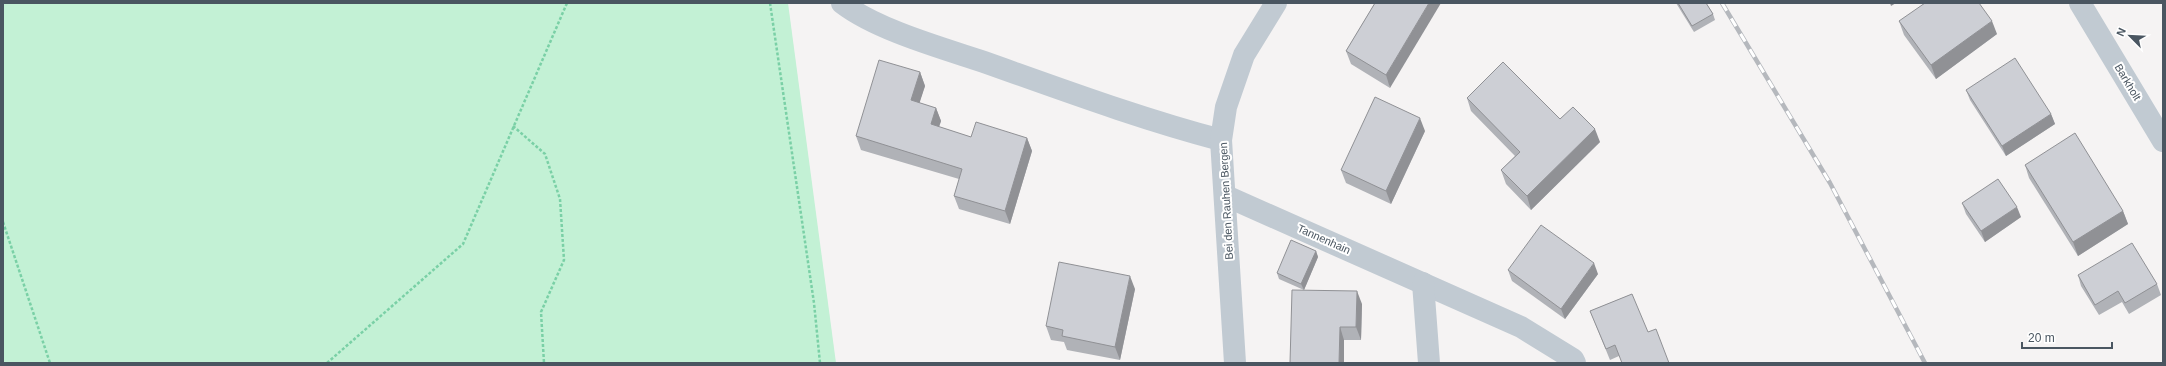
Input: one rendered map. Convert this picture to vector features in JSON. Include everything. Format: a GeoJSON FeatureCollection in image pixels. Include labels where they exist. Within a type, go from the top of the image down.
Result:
{"type":"FeatureCollection","features":[{"type":"Feature","properties":{"kind":"street"},"geometry":{"type":"LineString","coordinates":[[842,3],[856,14],[916,39],[1171,127],[1221,140]]}},
{"type":"Feature","properties":{"kind":"street","name":"Bei den Rauhen Bergen"},"geometry":{"type":"LineString","coordinates":[[1235,363],[1226,196],[1221,140],[1226,107],[1244,55],[1276,3]]}},
{"type":"Feature","properties":{"kind":"street","name":"Barkholt"},"geometry":{"type":"LineString","coordinates":[[2080,3],[2163,141]]}},
{"type":"Feature","properties":{"kind":"street","name":"Tannenhain"},"geometry":{"type":"LineString","coordinates":[[1226,196],[1521,327],[1573,359],[1575,363]]}},
{"type":"Feature","properties":{"kind":"street"},"geometry":{"type":"LineString","coordinates":[[1423,283],[1429,363]]}},
{"type":"Feature","properties":{"kind":"path"},"geometry":{"type":"LineString","coordinates":[[328,363],[463,244],[567,3]]}},
{"type":"Feature","properties":{"kind":"path"},"geometry":{"type":"LineString","coordinates":[[770,3],[814,303],[820,363]]}},
{"type":"Feature","properties":{"kind":"path"},"geometry":{"type":"LineString","coordinates":[[513,126],[545,154],[560,199],[564,260],[541,312],[544,363]]}},
{"type":"Feature","properties":{"kind":"path"},"geometry":{"type":"LineString","coordinates":[[3,222],[50,363]]}},
{"type":"Feature","properties":{"kind":"green space"},"geometry":{"type":"Polygon","coordinates":[[[3,3],[788,3],[836,363],[3,363],[3,3]]]}},
{"type":"Feature","properties":{"kind":"building"},"geometry":{"type":"Polygon","coordinates":[[[1375,3],[1429,3],[1386,75],[1346,51],[1375,3]]]}},
{"type":"Feature","properties":{"kind":"building"},"geometry":{"type":"Polygon","coordinates":[[[1678,3],[1706,3],[1713,14],[1692,26],[1678,3]]]}},
{"type":"Feature","properties":{"kind":"building"},"geometry":{"type":"Polygon","coordinates":[[[1925,3],[1979,3],[1992,21],[1931,65],[1899,21],[1925,3]]]}},
{"type":"Feature","properties":{"kind":"building"},"geometry":{"type":"Polygon","coordinates":[[[2015,58],[2051,114],[2002,146],[1966,90],[2015,58]]]}},
{"type":"Feature","properties":{"kind":"building"},"geometry":{"type":"Polygon","coordinates":[[[879,60],[920,72],[911,100],[936,108],[931,124],[971,137],[976,122],[1027,138],[1005,211],[954,196],[962,169],[856,136],[879,60]]]}},
{"type":"Feature","properties":{"kind":"building"},"geometry":{"type":"Polygon","coordinates":[[[1503,62],[1560,119],[1573,107],[1595,129],[1527,196],[1501,170],[1520,152],[1467,98],[1503,62]]]}},
{"type":"Feature","properties":{"kind":"building"},"geometry":{"type":"Polygon","coordinates":[[[1375,97],[1420,118],[1386,191],[1341,170],[1375,97]]]}},
{"type":"Feature","properties":{"kind":"building"},"geometry":{"type":"Polygon","coordinates":[[[2075,133],[2123,211],[2073,242],[2025,165],[2075,133]]]}},
{"type":"Feature","properties":{"kind":"building"},"geometry":{"type":"Polygon","coordinates":[[[1998,179],[2017,207],[1981,231],[1962,203],[1998,179]]]}},
{"type":"Feature","properties":{"kind":"building"},"geometry":{"type":"Polygon","coordinates":[[[1541,225],[1594,263],[1561,309],[1508,270],[1541,225]]]}},
{"type":"Feature","properties":{"kind":"building"},"geometry":{"type":"Polygon","coordinates":[[[1291,240],[1316,251],[1301,284],[1277,273],[1291,240]]]}},
{"type":"Feature","properties":{"kind":"building"},"geometry":{"type":"Polygon","coordinates":[[[2132,243],[2157,284],[2125,303],[2118,291],[2095,305],[2078,275],[2132,243]]]}},
{"type":"Feature","properties":{"kind":"building"},"geometry":{"type":"Polygon","coordinates":[[[1059,262],[1130,276],[1115,347],[1062,336],[1063,330],[1046,326],[1059,262]]]}},
{"type":"Feature","properties":{"kind":"building"},"geometry":{"type":"Polygon","coordinates":[[[1292,290],[1357,291],[1356,327],[1340,327],[1339,363],[1290,363],[1292,290]]]}},
{"type":"Feature","properties":{"kind":"building"},"geometry":{"type":"Polygon","coordinates":[[[1632,294],[1648,332],[1656,329],[1669,363],[1622,363],[1615,345],[1606,349],[1590,311],[1632,294]]]}},
{"type":"Feature","properties":{"kind":"railway"},"geometry":{"type":"LineString","coordinates":[[1722,3],[1830,183],[1925,363]]}}]}
